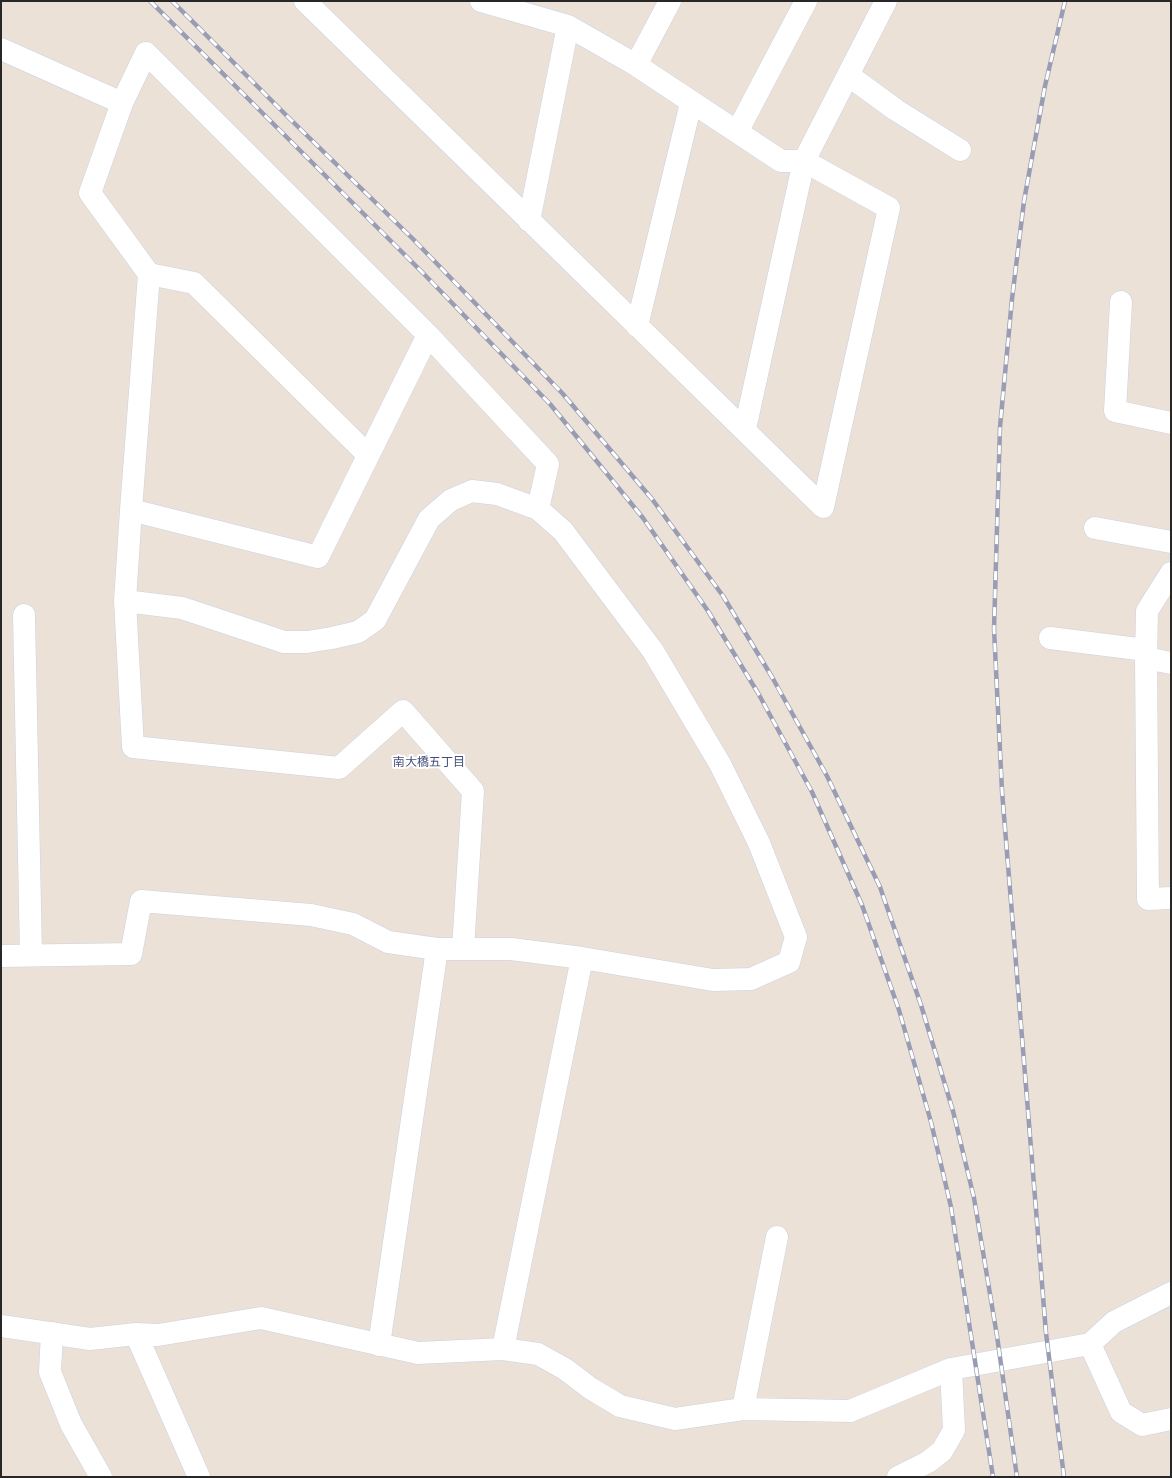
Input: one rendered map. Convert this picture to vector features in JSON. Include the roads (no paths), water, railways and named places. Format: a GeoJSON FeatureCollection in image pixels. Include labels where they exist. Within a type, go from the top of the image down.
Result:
{"type":"FeatureCollection","features":[{"type":"Feature","properties":{"kind":"street"},"geometry":{"type":"LineString","coordinates":[[305,1],[529,221],[745,429],[823,507],[889,208],[804,161],[781,161],[691,103],[636,65],[568,26],[481,1]]}},
{"type":"Feature","properties":{"kind":"street"},"geometry":{"type":"LineString","coordinates":[[636,65],[670,1]]}},
{"type":"Feature","properties":{"kind":"street"},"geometry":{"type":"LineString","coordinates":[[737,132],[806,1]]}},
{"type":"Feature","properties":{"kind":"street"},"geometry":{"type":"LineString","coordinates":[[745,429],[804,161],[886,1]]}},
{"type":"Feature","properties":{"kind":"street"},"geometry":{"type":"LineString","coordinates":[[529,221],[568,26]]}},
{"type":"Feature","properties":{"kind":"street"},"geometry":{"type":"LineString","coordinates":[[1,48],[122,103]]}},
{"type":"Feature","properties":{"kind":"street"},"geometry":{"type":"LineString","coordinates":[[463,949],[473,791],[403,711],[339,768],[133,747],[125,601],[149,274],[90,193],[122,103],[146,53],[428,335],[548,464],[538,509]]}},
{"type":"Feature","properties":{"kind":"street"},"geometry":{"type":"LineString","coordinates":[[848,75],[896,110],[960,150]]}},
{"type":"Feature","properties":{"kind":"street"},"geometry":{"type":"LineString","coordinates":[[637,326],[691,103]]}},
{"type":"Feature","properties":{"kind":"street"},"geometry":{"type":"LineString","coordinates":[[149,274],[194,283],[368,454]]}},
{"type":"Feature","properties":{"kind":"street"},"geometry":{"type":"LineString","coordinates":[[1121,302],[1115,410],[1171,423]]}},
{"type":"Feature","properties":{"kind":"street"},"geometry":{"type":"LineString","coordinates":[[131,510],[318,557],[428,335]]}},
{"type":"Feature","properties":{"kind":"street"},"geometry":{"type":"LineString","coordinates":[[1,956],[131,954],[141,900],[311,915],[353,924],[388,942],[437,949],[511,949],[582,958],[713,980],[751,979],[788,962],[796,937],[758,843],[720,764],[653,651],[563,531],[538,509],[497,494],[472,491],[451,500],[429,519],[375,620],[358,632],[332,638],[307,642],[284,642],[182,608],[125,601]]}},
{"type":"Feature","properties":{"kind":"street"},"geometry":{"type":"LineString","coordinates":[[1096,528],[1171,542]]}},
{"type":"Feature","properties":{"kind":"street"},"geometry":{"type":"LineString","coordinates":[[1171,573],[1147,611],[1146,654],[1148,899],[1171,898]]}},
{"type":"Feature","properties":{"kind":"street"},"geometry":{"type":"LineString","coordinates":[[24,615],[31,955]]}},
{"type":"Feature","properties":{"kind":"street"},"geometry":{"type":"LineString","coordinates":[[1050,638],[1146,654],[1171,664]]}},
{"type":"Feature","properties":{"kind":"street"},"geometry":{"type":"LineString","coordinates":[[379,1345],[437,949]]}},
{"type":"Feature","properties":{"kind":"street"},"geometry":{"type":"LineString","coordinates":[[504,1349],[582,958]]}},
{"type":"Feature","properties":{"kind":"street"},"geometry":{"type":"LineString","coordinates":[[743,1409],[777,1237]]}},
{"type":"Feature","properties":{"kind":"street"},"geometry":{"type":"LineString","coordinates":[[1,1326],[90,1340],[136,1334],[158,1335],[261,1318],[418,1353],[504,1349],[538,1354],[565,1369],[590,1388],[620,1406],[675,1419],[743,1409],[850,1411],[951,1369],[1090,1344],[1114,1322],[1171,1293]]}},
{"type":"Feature","properties":{"kind":"street"},"geometry":{"type":"LineString","coordinates":[[52,1334],[50,1372],[71,1424],[101,1477]]}},
{"type":"Feature","properties":{"kind":"street"},"geometry":{"type":"LineString","coordinates":[[136,1334],[199,1477]]}},
{"type":"Feature","properties":{"kind":"street"},"geometry":{"type":"LineString","coordinates":[[1090,1344],[1121,1412],[1142,1425],[1171,1419]]}},
{"type":"Feature","properties":{"kind":"street"},"geometry":{"type":"LineString","coordinates":[[898,1477],[928,1462],[942,1451],[954,1430],[951,1369]]}},
{"type":"Feature","properties":{"kind":"railway"},"geometry":{"type":"LineString","coordinates":[[150,1],[422,272],[550,404],[643,518],[708,611],[758,693],[812,792],[862,905],[899,1010],[931,1122],[951,1207],[993,1477]]}},
{"type":"Feature","properties":{"kind":"railway"},"geometry":{"type":"LineString","coordinates":[[172,1],[413,239],[563,394],[652,499],[723,596],[772,677],[827,776],[880,887],[921,1005],[953,1111],[974,1198],[997,1336],[1017,1477]]}},
{"type":"Feature","properties":{"kind":"railway"},"geometry":{"type":"LineString","coordinates":[[1064,1477],[1046,1333],[1002,791],[994,629],[1000,427],[1012,299],[1024,201],[1045,86],[1065,1]]}},
{"type":"Feature","properties":{"kind":"district","name":"南大橋五丁目"},"geometry":{"type":"Point","coordinates":[429,762]}}]}
